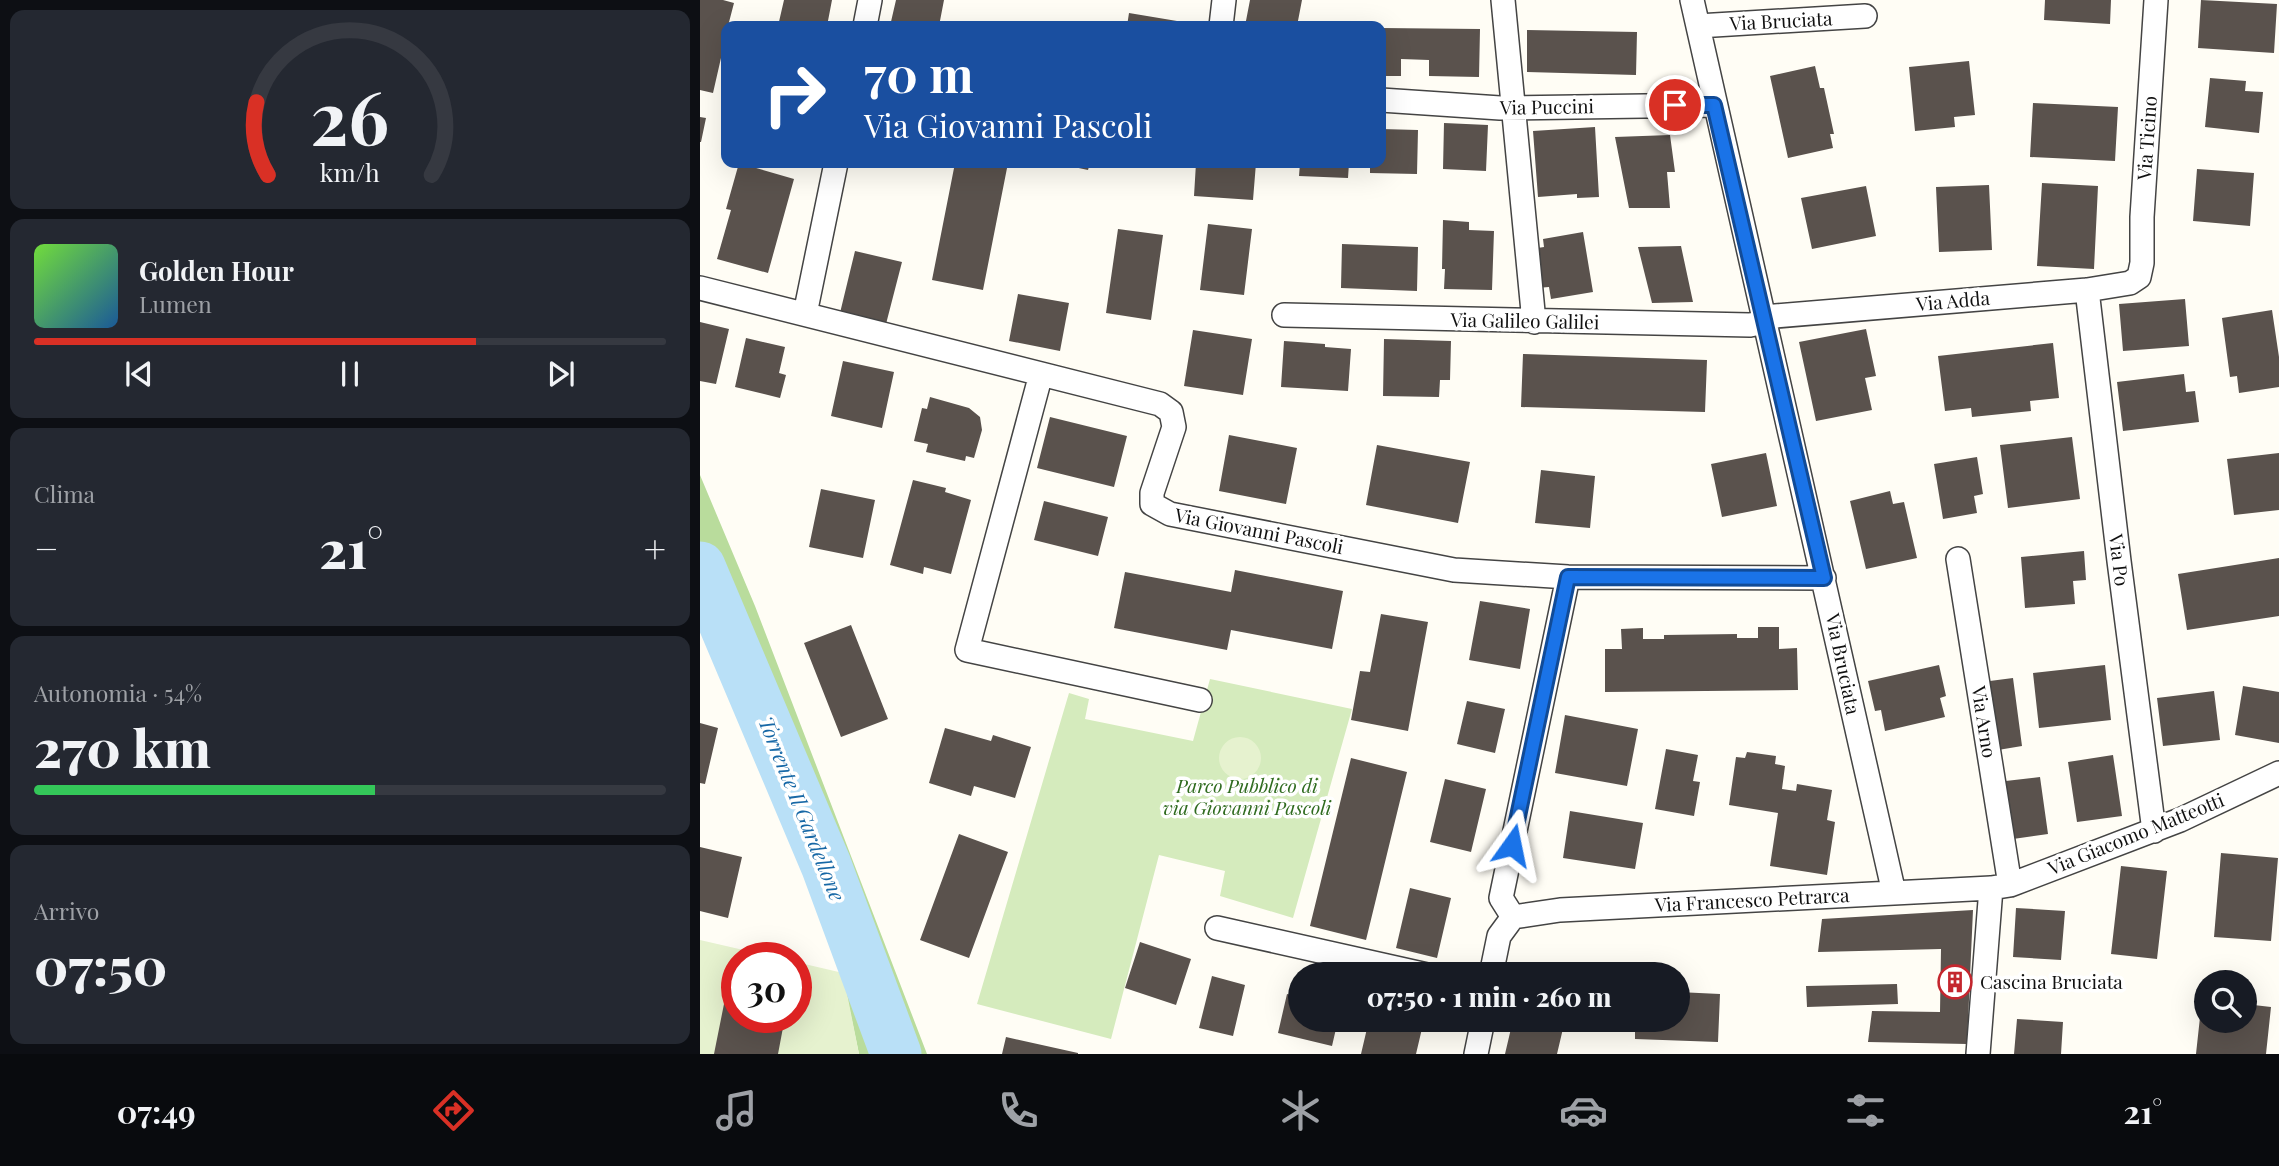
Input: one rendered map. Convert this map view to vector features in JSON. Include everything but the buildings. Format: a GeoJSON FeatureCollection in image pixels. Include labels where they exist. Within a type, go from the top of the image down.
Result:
{"type":"FeatureCollection","features":[{"type":"Feature","properties":{"kind":"street"},"geometry":{"type":"LineString","coordinates":[[865,21],[870,0]]}},
{"type":"Feature","properties":{"kind":"street"},"geometry":{"type":"LineString","coordinates":[[1222,21],[1224,0]]}},
{"type":"Feature","properties":{"kind":"street"},"geometry":{"type":"LineString","coordinates":[[1503,0],[1534,322]]}},
{"type":"Feature","properties":{"kind":"street","name":"Via Bruciata"},"geometry":{"type":"LineString","coordinates":[[1692,0],[1895,893]]}},
{"type":"Feature","properties":{"kind":"street","name":"Via Ticino"},"geometry":{"type":"LineString","coordinates":[[2139,276],[2142,263],[2142,217],[2156,0]]}},
{"type":"Feature","properties":{"kind":"street","name":"Via Bruciata"},"geometry":{"type":"LineString","coordinates":[[1698,26],[1865,16]]}},
{"type":"Feature","properties":{"kind":"street","name":"Via Puccini"},"geometry":{"type":"LineString","coordinates":[[1386,100],[1513,107],[1714,105]]}},
{"type":"Feature","properties":{"kind":"street"},"geometry":{"type":"LineString","coordinates":[[805,314],[835,168]]}},
{"type":"Feature","properties":{"kind":"street","name":"Via Adda"},"geometry":{"type":"LineString","coordinates":[[1765,320],[2087,290],[2130,283],[2139,276]]}},
{"type":"Feature","properties":{"kind":"street","name":"Via Giovanni Pascoli"},"geometry":{"type":"LineString","coordinates":[[700,288],[1160,404],[1171,412],[1174,427],[1152,493],[1152,504],[1170,514],[1454,570],[1568,577],[1824,578]]}},
{"type":"Feature","properties":{"kind":"street","name":"Via Po"},"geometry":{"type":"LineString","coordinates":[[2087,290],[2154,831]]}},
{"type":"Feature","properties":{"kind":"street","name":"Via Galileo Galilei"},"geometry":{"type":"LineString","coordinates":[[1284,315],[1750,325],[1765,320]]}},
{"type":"Feature","properties":{"kind":"street"},"geometry":{"type":"LineString","coordinates":[[1041,374],[967,650],[1200,700]]}},
{"type":"Feature","properties":{"kind":"street","name":"Via Arno"},"geometry":{"type":"LineString","coordinates":[[1958,559],[2001,887]]}},
{"type":"Feature","properties":{"kind":"street"},"geometry":{"type":"LineString","coordinates":[[1494,962],[1499,936],[1514,917],[1501,898],[1568,577]]}},
{"type":"Feature","properties":{"kind":"street","name":"Via Giacomo Matteotti"},"geometry":{"type":"LineString","coordinates":[[2001,887],[2154,831],[2279,773]]}},
{"type":"Feature","properties":{"kind":"street"},"geometry":{"type":"LineString","coordinates":[[1978,1054],[2001,887]]}},
{"type":"Feature","properties":{"kind":"street","name":"Via Francesco Petrarca"},"geometry":{"type":"LineString","coordinates":[[1514,917],[1560,910],[2001,887]]}},
{"type":"Feature","properties":{"kind":"street"},"geometry":{"type":"LineString","coordinates":[[1217,928],[1369,962]]}},
{"type":"Feature","properties":{"kind":"street"},"geometry":{"type":"LineString","coordinates":[[1476,1054],[1481,1032]]}},
{"type":"Feature","properties":{"kind":"green space"},"geometry":{"type":"Polygon","coordinates":[[[700,475],[755,606],[927,1054],[859,1054],[842,973],[700,612],[700,475]]]}},
{"type":"Feature","properties":{"kind":"green space","name":"Parco Pubblico di via Giovanni Pascoli"},"geometry":{"type":"Polygon","coordinates":[[[1210,679],[1352,709],[1293,918],[1220,896],[1225,871],[1159,855],[1111,1039],[977,1004],[1069,693],[1089,699],[1085,719],[1193,741],[1210,679]]]}},
{"type":"Feature","properties":{"kind":"green space"},"geometry":{"type":"Polygon","coordinates":[[[1240,737],[1255,743],[1261,758],[1255,773],[1240,779],[1225,773],[1219,758],[1225,743],[1240,737]]]}},
{"type":"Feature","properties":{"kind":"green space"},"geometry":{"type":"Polygon","coordinates":[[[700,940],[721,945],[721,1033],[812,1033],[812,966],[843,973],[859,1054],[700,1054],[700,940]]]}},
{"type":"Feature","properties":{"kind":"waterway","name":"Torrente Il Gardellone"},"geometry":{"type":"LineString","coordinates":[[700,567],[826,865],[896,1054]]}},
{"type":"Feature","properties":{"kind":"place","name":"Cascina Bruciata"},"geometry":{"type":"Point","coordinates":[1955,982]}},
{"type":"Feature","properties":{"kind":"route"},"geometry":{"type":"LineString","coordinates":[[1512,845],[1568,577],[1824,578],[1714,105],[1675,105]]}}]}
